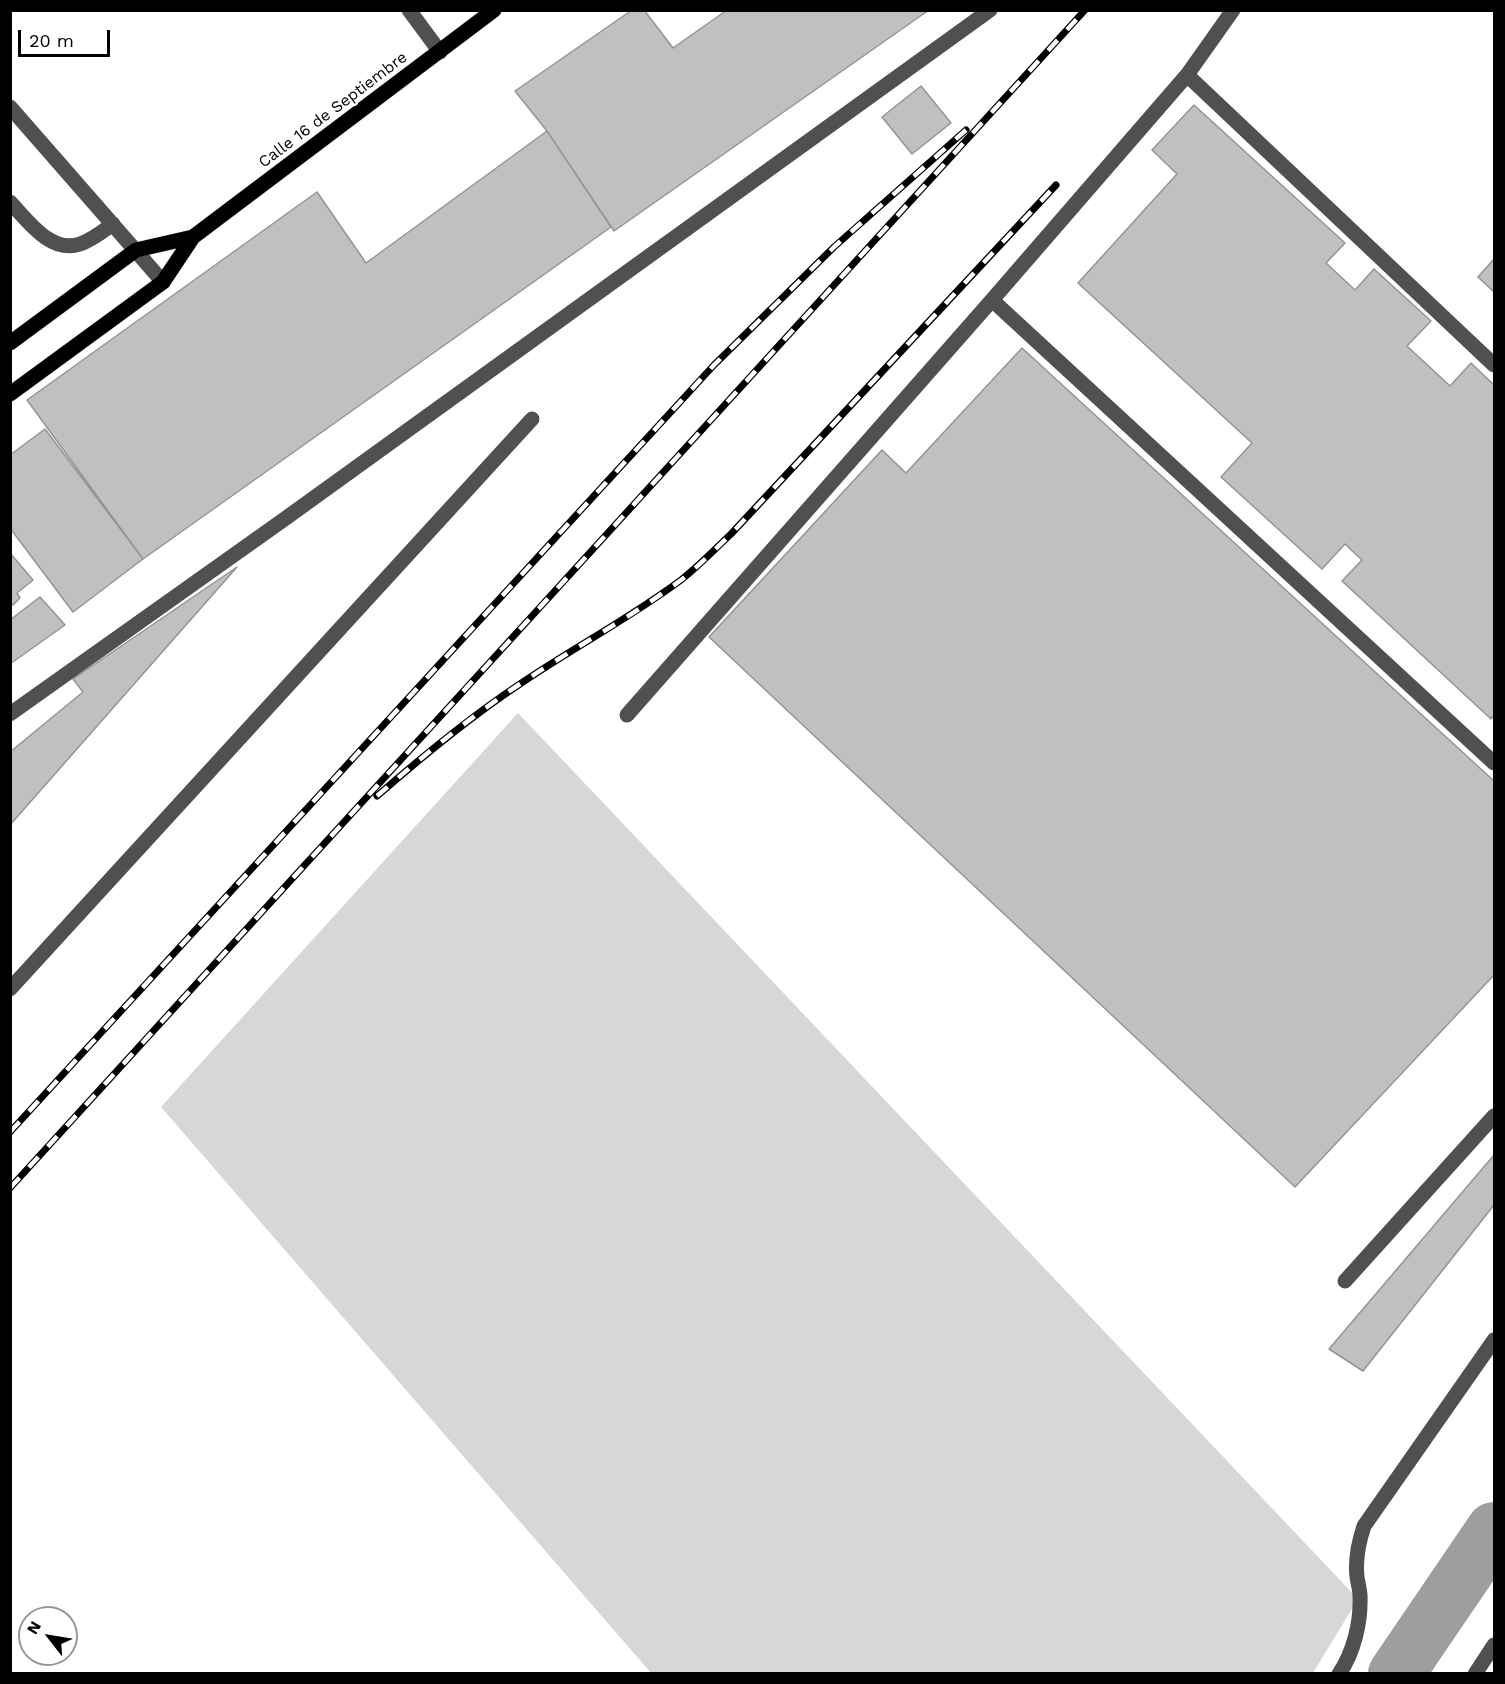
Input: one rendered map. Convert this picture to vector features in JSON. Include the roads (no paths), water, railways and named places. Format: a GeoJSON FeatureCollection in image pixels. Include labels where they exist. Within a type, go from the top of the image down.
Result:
{"type":"FeatureCollection","features":[{"type":"Feature","properties":{"kind":"main road","name":"Calle 16 de Septiembre"},"geometry":{"type":"LineString","coordinates":[[10,394],[163,282],[194,237],[494,10]]}},
{"type":"Feature","properties":{"kind":"main road","name":"Calle 16 de Septiembre"},"geometry":{"type":"LineString","coordinates":[[10,343],[136,250],[194,237]]}},
{"type":"Feature","properties":{"kind":"street"},"geometry":{"type":"LineString","coordinates":[[409,10],[440,52]]}},
{"type":"Feature","properties":{"kind":"street"},"geometry":{"type":"LineString","coordinates":[[10,714],[990,10]]}},
{"type":"Feature","properties":{"kind":"street"},"geometry":{"type":"LineString","coordinates":[[627,715],[1187,75],[1233,10]]}},
{"type":"Feature","properties":{"kind":"street"},"geometry":{"type":"LineString","coordinates":[[1187,75],[1494,365]]}},
{"type":"Feature","properties":{"kind":"street"},"geometry":{"type":"LineString","coordinates":[[10,107],[163,282]]}},
{"type":"Feature","properties":{"kind":"street"},"geometry":{"type":"LineString","coordinates":[[10,202],[46,237],[61,245],[77,245],[87,241],[113,224]]}},
{"type":"Feature","properties":{"kind":"street"},"geometry":{"type":"LineString","coordinates":[[992,300],[1494,763]]}},
{"type":"Feature","properties":{"kind":"street"},"geometry":{"type":"LineString","coordinates":[[10,989],[532,419]]}},
{"type":"Feature","properties":{"kind":"street"},"geometry":{"type":"LineString","coordinates":[[1345,1281],[1494,1116]]}},
{"type":"Feature","properties":{"kind":"street"},"geometry":{"type":"LineString","coordinates":[[1339,1674],[1357,1630],[1360,1594],[1356,1558],[1357,1546],[1364,1526],[1494,1340]]}},
{"type":"Feature","properties":{"kind":"street"},"geometry":{"type":"LineString","coordinates":[[1476,1674],[1493,1651]]}},
{"type":"Feature","properties":{"kind":"waterway"},"geometry":{"type":"LineString","coordinates":[[1396,1674],[1494,1530]]}},
{"type":"Feature","properties":{"kind":"railway"},"geometry":{"type":"LineString","coordinates":[[10,1188],[1085,10]]}},
{"type":"Feature","properties":{"kind":"railway"},"geometry":{"type":"LineString","coordinates":[[10,1132],[714,365],[834,247],[966,130]]}},
{"type":"Feature","properties":{"kind":"railway"},"geometry":{"type":"LineString","coordinates":[[377,796],[447,737],[501,697],[642,607],[694,569],[731,534],[1056,185]]}}]}
